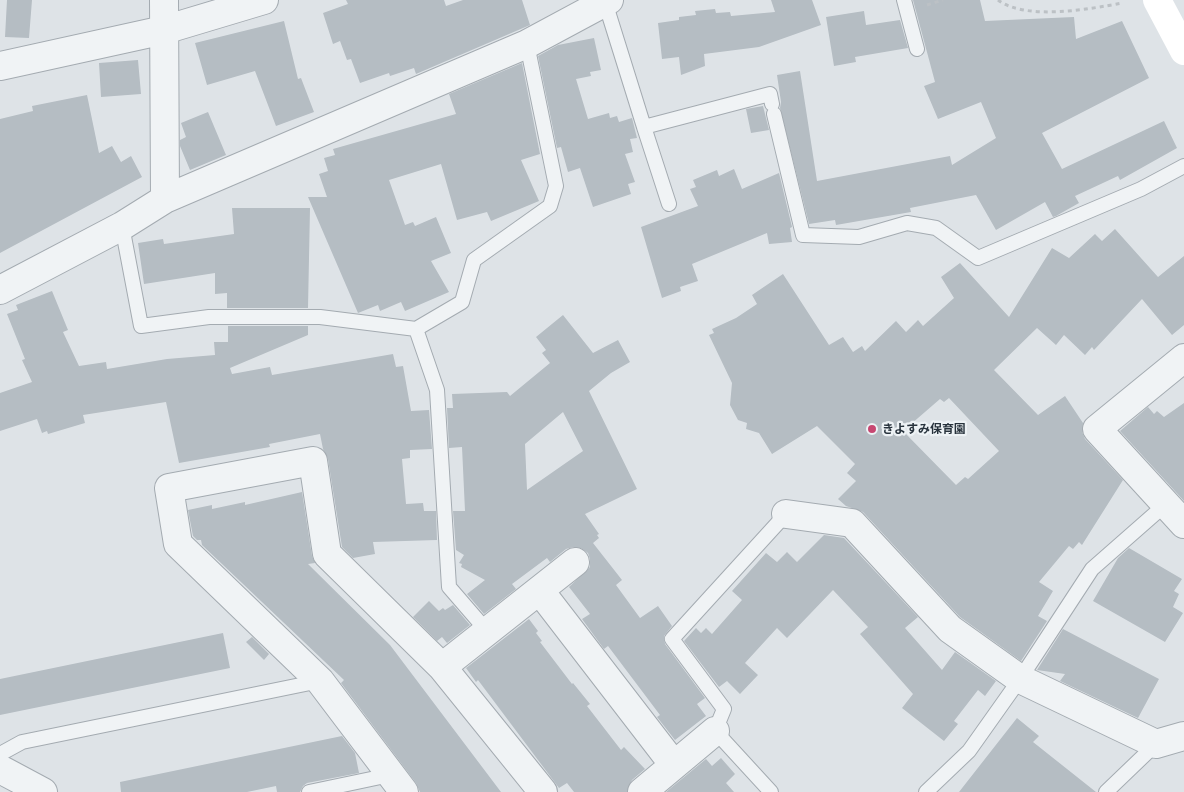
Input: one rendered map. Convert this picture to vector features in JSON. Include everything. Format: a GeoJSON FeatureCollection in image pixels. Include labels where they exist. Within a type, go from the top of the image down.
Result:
{"type":"FeatureCollection","features":[{"type":"Feature","properties":{"kind":"street"},"geometry":{"type":"LineString","coordinates":[[164,0],[165,199]]}},
{"type":"Feature","properties":{"kind":"street"},"geometry":{"type":"LineString","coordinates":[[0,66],[164,30],[264,0]]}},
{"type":"Feature","properties":{"kind":"street"},"geometry":{"type":"LineString","coordinates":[[1157,0],[1184,51]]}},
{"type":"Feature","properties":{"kind":"street"},"geometry":{"type":"LineString","coordinates":[[0,290],[122,226],[165,199],[527,44],[607,1]]}},
{"type":"Feature","properties":{"kind":"street"},"geometry":{"type":"LineString","coordinates":[[1184,358],[1097,429],[1184,524]]}},
{"type":"Feature","properties":{"kind":"street"},"geometry":{"type":"LineString","coordinates":[[397,783],[320,681],[178,544],[169,488],[313,461],[326,554],[442,667],[543,792]]}},
{"type":"Feature","properties":{"kind":"street"},"geometry":{"type":"LineString","coordinates":[[786,514],[852,523],[950,629],[1020,679],[1156,744],[1184,736]]}},
{"type":"Feature","properties":{"kind":"street"},"geometry":{"type":"LineString","coordinates":[[442,667],[575,562]]}},
{"type":"Feature","properties":{"kind":"street"},"geometry":{"type":"LineString","coordinates":[[540,591],[674,764]]}},
{"type":"Feature","properties":{"kind":"street"},"geometry":{"type":"LineString","coordinates":[[642,792],[715,731]]}},
{"type":"Feature","properties":{"kind":"street"},"geometry":{"type":"LineString","coordinates":[[0,768],[35,789]]}},
{"type":"Feature","properties":{"kind":"lane"},"geometry":{"type":"LineString","coordinates":[[904,0],[917,48]]}},
{"type":"Feature","properties":{"kind":"lane"},"geometry":{"type":"LineString","coordinates":[[607,1],[644,128],[669,204]]}},
{"type":"Feature","properties":{"kind":"lane"},"geometry":{"type":"LineString","coordinates":[[122,226],[141,326],[209,317],[320,317],[416,329],[462,302],[474,260],[550,206],[556,186],[527,44]]}},
{"type":"Feature","properties":{"kind":"lane"},"geometry":{"type":"LineString","coordinates":[[644,128],[770,94],[803,235],[859,237],[907,223],[936,228],[978,258],[1141,189],[1184,166]]}},
{"type":"Feature","properties":{"kind":"lane"},"geometry":{"type":"LineString","coordinates":[[416,329],[437,390],[450,587],[487,631]]}},
{"type":"Feature","properties":{"kind":"lane"},"geometry":{"type":"LineString","coordinates":[[926,792],[969,751],[1020,679],[1092,569],[1166,504]]}},
{"type":"Feature","properties":{"kind":"lane"},"geometry":{"type":"LineString","coordinates":[[771,792],[715,731],[724,709],[672,639],[786,514]]}},
{"type":"Feature","properties":{"kind":"lane"},"geometry":{"type":"LineString","coordinates":[[0,754],[22,742],[320,681]]}},
{"type":"Feature","properties":{"kind":"lane"},"geometry":{"type":"LineString","coordinates":[[1106,792],[1156,744]]}},
{"type":"Feature","properties":{"kind":"lane"},"geometry":{"type":"LineString","coordinates":[[309,792],[397,783]]}},
{"type":"Feature","properties":{"kind":"path"},"geometry":{"type":"LineString","coordinates":[[998,0],[1003,4],[1036,12],[1122,3]]}},
{"type":"Feature","properties":{"kind":"building"},"geometry":{"type":"Polygon","coordinates":[[[7,0],[32,0],[29,38],[5,37],[7,0]]]}},
{"type":"Feature","properties":{"kind":"building"},"geometry":{"type":"Polygon","coordinates":[[[346,0],[444,0],[446,6],[463,0],[522,0],[530,25],[416,74],[414,68],[390,76],[389,73],[360,83],[351,59],[347,60],[340,41],[333,44],[323,13],[348,4],[346,0]]]}},
{"type":"Feature","properties":{"kind":"building"},"geometry":{"type":"Polygon","coordinates":[[[771,0],[812,0],[821,25],[759,47],[704,54],[705,66],[681,75],[679,57],[662,59],[658,23],[679,20],[679,17],[696,15],[695,11],[715,9],[716,13],[730,12],[731,16],[775,12],[771,0]]]}},
{"type":"Feature","properties":{"kind":"building"},"geometry":{"type":"Polygon","coordinates":[[[913,0],[980,0],[985,21],[1074,17],[1076,39],[1122,21],[1149,78],[1042,133],[1062,169],[1164,121],[1177,148],[1120,180],[1118,176],[1075,196],[1079,203],[1056,216],[1053,217],[1045,202],[996,230],[976,195],[910,208],[911,212],[836,225],[835,220],[809,224],[780,108],[781,102],[777,75],[800,71],[817,181],[950,156],[952,165],[996,138],[981,102],[938,119],[924,86],[935,82],[913,0]]]}},
{"type":"Feature","properties":{"kind":"building"},"geometry":{"type":"Polygon","coordinates":[[[864,11],[866,25],[900,20],[908,48],[855,57],[856,62],[834,66],[826,17],[864,11]]]}},
{"type":"Feature","properties":{"kind":"building"},"geometry":{"type":"Polygon","coordinates":[[[284,21],[298,79],[301,78],[314,112],[276,126],[255,71],[207,85],[195,43],[284,21]]]}},
{"type":"Feature","properties":{"kind":"building"},"geometry":{"type":"Polygon","coordinates":[[[594,38],[601,70],[590,72],[591,76],[576,79],[588,119],[609,113],[610,118],[617,116],[619,122],[632,118],[637,138],[630,139],[633,152],[625,154],[635,182],[628,184],[631,194],[593,207],[580,168],[568,172],[561,147],[557,148],[538,56],[558,45],[594,38]]]}},
{"type":"Feature","properties":{"kind":"building"},"geometry":{"type":"Polygon","coordinates":[[[138,60],[141,94],[101,97],[99,63],[138,60]]]}},
{"type":"Feature","properties":{"kind":"building"},"geometry":{"type":"Polygon","coordinates":[[[522,63],[540,154],[521,160],[539,201],[491,221],[487,212],[457,220],[441,164],[389,180],[405,225],[413,222],[415,226],[436,217],[451,253],[431,261],[449,292],[405,311],[401,302],[380,311],[378,305],[358,313],[308,197],[327,197],[319,174],[328,171],[324,158],[335,155],[333,149],[456,114],[449,94],[522,63]]]}},
{"type":"Feature","properties":{"kind":"building"},"geometry":{"type":"Polygon","coordinates":[[[87,95],[99,153],[112,146],[121,162],[131,156],[142,177],[0,253],[0,119],[33,111],[32,106],[87,95]]]}},
{"type":"Feature","properties":{"kind":"building"},"geometry":{"type":"Polygon","coordinates":[[[763,106],[769,130],[751,133],[746,109],[763,106]]]}},
{"type":"Feature","properties":{"kind":"building"},"geometry":{"type":"Polygon","coordinates":[[[208,112],[226,155],[190,170],[180,146],[180,140],[186,137],[181,123],[208,112]]]}},
{"type":"Feature","properties":{"kind":"building"},"geometry":{"type":"Polygon","coordinates":[[[734,169],[742,189],[779,173],[792,227],[790,228],[792,242],[769,244],[767,233],[692,264],[698,281],[680,287],[681,291],[662,298],[641,227],[698,206],[690,189],[696,187],[693,180],[717,170],[719,176],[734,169]]]}},
{"type":"Feature","properties":{"kind":"building"},"geometry":{"type":"Polygon","coordinates":[[[232,208],[310,208],[308,308],[227,308],[227,293],[215,294],[215,273],[144,284],[138,243],[163,239],[164,244],[234,234],[232,208]]]}},
{"type":"Feature","properties":{"kind":"building"},"geometry":{"type":"Polygon","coordinates":[[[1115,229],[1158,277],[1184,256],[1184,325],[1172,335],[1142,299],[1094,350],[1092,347],[1085,355],[1064,335],[1056,345],[1037,328],[994,370],[1038,415],[1065,396],[1083,423],[1082,432],[1085,439],[1123,480],[1082,545],[1079,542],[1073,549],[1069,546],[1039,582],[1053,591],[1038,616],[1047,621],[1021,661],[960,617],[863,512],[846,506],[838,499],[856,481],[847,473],[855,464],[817,426],[772,454],[759,433],[746,429],[747,423],[738,420],[730,405],[732,383],[709,335],[714,333],[712,329],[736,318],[757,304],[752,295],[783,274],[829,345],[843,337],[853,352],[862,346],[865,351],[896,321],[906,332],[918,320],[923,326],[954,298],[941,277],[960,263],[1009,317],[1052,248],[1069,258],[1095,234],[1102,241],[1115,229]],[[949,398],[944,402],[940,399],[903,431],[956,485],[965,477],[968,479],[999,451],[949,398]]]}},
{"type":"Feature","properties":{"kind":"building"},"geometry":{"type":"Polygon","coordinates":[[[52,291],[68,330],[63,332],[79,366],[106,362],[107,369],[167,359],[215,355],[214,342],[228,342],[228,326],[308,326],[308,335],[230,368],[232,374],[270,367],[272,375],[393,354],[396,367],[403,366],[411,411],[429,410],[432,449],[410,450],[410,458],[402,459],[406,504],[423,503],[424,511],[436,511],[437,540],[373,542],[375,554],[353,558],[342,547],[328,459],[323,449],[320,434],[269,444],[270,447],[179,463],[166,402],[83,415],[85,423],[48,434],[47,431],[42,433],[37,419],[0,431],[0,393],[32,382],[22,360],[25,359],[7,314],[18,310],[16,305],[52,291]]]}},
{"type":"Feature","properties":{"kind":"building"},"geometry":{"type":"Polygon","coordinates":[[[563,315],[593,353],[618,340],[630,362],[611,373],[589,391],[637,489],[585,514],[599,534],[597,535],[599,538],[593,543],[622,580],[616,585],[640,618],[658,606],[672,626],[664,636],[665,644],[705,698],[697,704],[706,716],[675,740],[657,717],[660,715],[608,646],[604,649],[582,619],[590,614],[569,587],[590,567],[588,553],[581,548],[573,547],[566,549],[550,562],[547,558],[512,584],[516,589],[484,614],[467,594],[485,580],[461,567],[462,564],[459,563],[464,555],[456,550],[453,511],[465,511],[462,447],[449,448],[447,408],[453,408],[452,394],[507,392],[510,396],[550,363],[542,353],[546,350],[536,337],[563,315]],[[563,412],[525,444],[527,490],[583,451],[563,412]]]}},
{"type":"Feature","properties":{"kind":"building"},"geometry":{"type":"Polygon","coordinates":[[[1184,403],[1184,501],[1120,431],[1148,407],[1154,414],[1157,411],[1164,417],[1184,403]]]}},
{"type":"Feature","properties":{"kind":"building"},"geometry":{"type":"Polygon","coordinates":[[[302,492],[312,556],[315,563],[308,564],[390,645],[501,792],[420,792],[416,783],[341,683],[344,680],[202,545],[201,540],[197,540],[193,536],[188,510],[212,505],[212,509],[245,502],[245,505],[302,492]]]}},
{"type":"Feature","properties":{"kind":"building"},"geometry":{"type":"Polygon","coordinates":[[[824,535],[844,538],[918,617],[905,628],[942,670],[955,652],[996,681],[985,696],[978,690],[954,721],[958,724],[944,741],[902,708],[913,694],[860,634],[868,627],[833,590],[787,638],[777,628],[745,663],[758,675],[740,694],[727,681],[719,687],[684,641],[696,628],[701,633],[706,628],[712,634],[742,600],[732,591],[766,553],[777,562],[787,552],[797,562],[824,535]]]}},
{"type":"Feature","properties":{"kind":"building"},"geometry":{"type":"Polygon","coordinates":[[[1129,548],[1182,579],[1174,591],[1179,594],[1173,607],[1183,613],[1165,642],[1093,601],[1118,558],[1129,548]]]}},
{"type":"Feature","properties":{"kind":"building"},"geometry":{"type":"Polygon","coordinates":[[[429,601],[439,611],[453,605],[470,625],[447,643],[442,637],[437,641],[413,617],[429,601]]]}},
{"type":"Feature","properties":{"kind":"building"},"geometry":{"type":"Polygon","coordinates":[[[529,619],[538,631],[536,633],[542,641],[540,642],[590,704],[587,706],[621,750],[624,747],[645,769],[632,780],[627,792],[574,792],[567,783],[559,788],[478,680],[476,682],[466,668],[529,619]]]}},
{"type":"Feature","properties":{"kind":"building"},"geometry":{"type":"Polygon","coordinates":[[[1063,629],[1159,679],[1138,718],[1060,681],[1065,674],[1037,670],[1063,629]]]}},
{"type":"Feature","properties":{"kind":"building"},"geometry":{"type":"Polygon","coordinates":[[[223,633],[230,668],[0,715],[0,679],[223,633]]]}},
{"type":"Feature","properties":{"kind":"building"},"geometry":{"type":"Polygon","coordinates":[[[252,637],[269,654],[264,660],[246,642],[252,637]]]}},
{"type":"Feature","properties":{"kind":"building"},"geometry":{"type":"Polygon","coordinates":[[[1017,718],[1039,736],[1033,742],[1096,792],[959,792],[1017,718]]]}},
{"type":"Feature","properties":{"kind":"building"},"geometry":{"type":"Polygon","coordinates":[[[342,736],[355,753],[359,773],[307,783],[300,792],[277,792],[276,786],[247,792],[121,792],[120,782],[342,736]]]}},
{"type":"Feature","properties":{"kind":"building"},"geometry":{"type":"Polygon","coordinates":[[[721,758],[735,774],[726,783],[734,792],[666,792],[706,759],[712,766],[721,758]]]}},
{"type":"Feature","properties":{"kind":"place","name":"きよすみ保育園"},"geometry":{"type":"Point","coordinates":[872,429]}}]}
